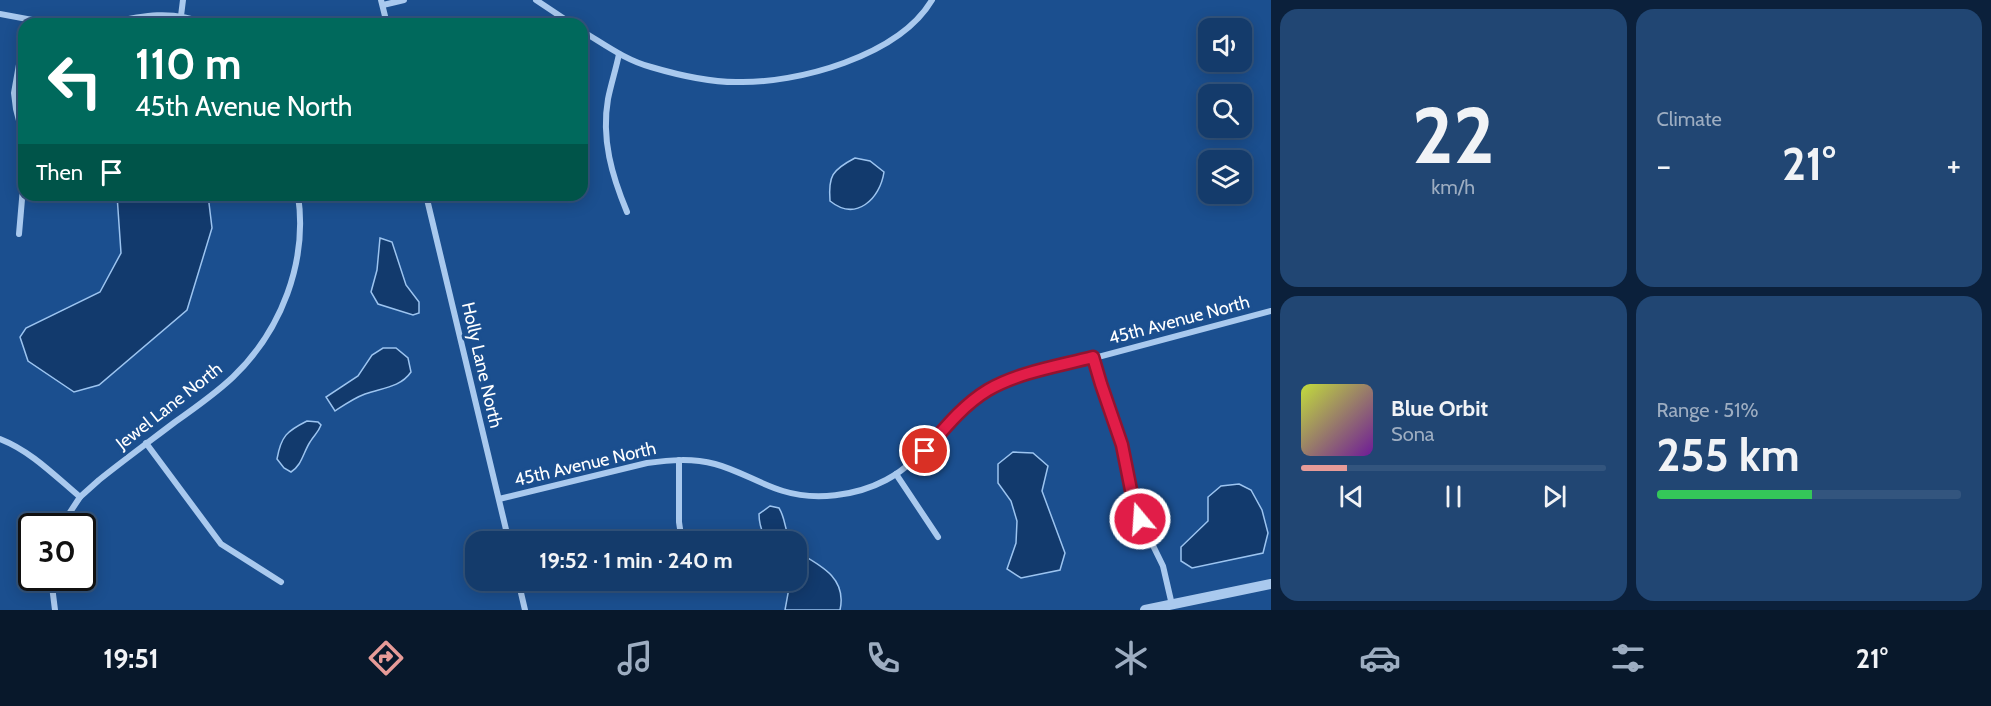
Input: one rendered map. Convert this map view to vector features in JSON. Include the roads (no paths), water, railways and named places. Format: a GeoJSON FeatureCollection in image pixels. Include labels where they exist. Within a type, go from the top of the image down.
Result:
{"type":"FeatureCollection","features":[{"type":"Feature","properties":{"kind":"street"},"geometry":{"type":"LineString","coordinates":[[181,16],[183,0]]}},
{"type":"Feature","properties":{"kind":"street"},"geometry":{"type":"LineString","coordinates":[[386,18],[382,3],[404,0]]}},
{"type":"Feature","properties":{"kind":"street"},"geometry":{"type":"LineString","coordinates":[[536,0],[563,18]]}},
{"type":"Feature","properties":{"kind":"street"},"geometry":{"type":"LineString","coordinates":[[588,35],[620,54],[649,66],[693,77],[736,82],[786,78],[830,68],[888,42],[910,25],[932,0]]}},
{"type":"Feature","properties":{"kind":"street"},"geometry":{"type":"LineString","coordinates":[[0,14],[18,19]]}},
{"type":"Feature","properties":{"kind":"street"},"geometry":{"type":"LineString","coordinates":[[129,18],[142,15],[188,18]]}},
{"type":"Feature","properties":{"kind":"street"},"geometry":{"type":"LineString","coordinates":[[620,54],[608,100],[605,129],[609,162],[627,212]]}},
{"type":"Feature","properties":{"kind":"street"},"geometry":{"type":"LineString","coordinates":[[18,70],[14,93],[18,117]]}},
{"type":"Feature","properties":{"kind":"street"},"geometry":{"type":"LineString","coordinates":[[19,234],[22,201]]}},
{"type":"Feature","properties":{"kind":"street","name":"Jewel Lane North"},"geometry":{"type":"LineString","coordinates":[[70,513],[80,497],[99,480],[214,394],[233,377],[268,335],[291,285],[300,230],[299,201]]}},
{"type":"Feature","properties":{"kind":"street","name":"Holly Lane North"},"geometry":{"type":"LineString","coordinates":[[427,201],[506,531]]}},
{"type":"Feature","properties":{"kind":"street","name":"45th Avenue North"},"geometry":{"type":"LineString","coordinates":[[499,499],[647,463],[679,460],[716,464],[785,492],[810,496],[836,495],[860,490],[896,474],[925,451],[964,409],[987,391],[1004,382],[1271,311]]}},
{"type":"Feature","properties":{"kind":"street"},"geometry":{"type":"LineString","coordinates":[[1093,357],[1122,445],[1131,490],[1140,519],[1163,566],[1172,607]]}},
{"type":"Feature","properties":{"kind":"street"},"geometry":{"type":"LineString","coordinates":[[0,440],[32,456],[80,497]]}},
{"type":"Feature","properties":{"kind":"street"},"geometry":{"type":"LineString","coordinates":[[146,443],[221,544],[281,582]]}},
{"type":"Feature","properties":{"kind":"street"},"geometry":{"type":"LineString","coordinates":[[679,460],[680,531]]}},
{"type":"Feature","properties":{"kind":"street"},"geometry":{"type":"LineString","coordinates":[[896,474],[938,537]]}},
{"type":"Feature","properties":{"kind":"street"},"geometry":{"type":"LineString","coordinates":[[1146,610],[1172,607],[1271,584]]}},
{"type":"Feature","properties":{"kind":"street"},"geometry":{"type":"LineString","coordinates":[[52,591],[55,610]]}},
{"type":"Feature","properties":{"kind":"street"},"geometry":{"type":"LineString","coordinates":[[521,591],[525,610]]}},
{"type":"Feature","properties":{"kind":"water"},"geometry":{"type":"Polygon","coordinates":[[[855,158],[870,161],[884,172],[878,191],[872,199],[857,208],[849,209],[830,201],[830,185],[836,170],[855,158]]]}},
{"type":"Feature","properties":{"kind":"water"},"geometry":{"type":"Polygon","coordinates":[[[117,201],[209,201],[212,228],[187,310],[99,385],[74,392],[28,361],[20,337],[26,328],[100,292],[121,253],[117,201]]]}},
{"type":"Feature","properties":{"kind":"water"},"geometry":{"type":"Polygon","coordinates":[[[380,238],[392,242],[406,285],[419,302],[419,313],[413,315],[378,304],[371,292],[377,270],[380,238]]]}},
{"type":"Feature","properties":{"kind":"water"},"geometry":{"type":"Polygon","coordinates":[[[383,348],[396,348],[408,358],[411,372],[396,384],[361,396],[335,411],[326,397],[358,376],[372,355],[383,348]]]}},
{"type":"Feature","properties":{"kind":"water"},"geometry":{"type":"Polygon","coordinates":[[[307,421],[318,422],[321,425],[300,462],[291,472],[284,468],[277,459],[281,445],[290,431],[307,421]]]}},
{"type":"Feature","properties":{"kind":"water"},"geometry":{"type":"Polygon","coordinates":[[[1013,452],[1033,453],[1048,466],[1042,491],[1065,553],[1060,570],[1021,578],[1007,569],[1016,543],[1017,521],[1011,501],[998,483],[998,464],[1013,452]]]}},
{"type":"Feature","properties":{"kind":"water"},"geometry":{"type":"Polygon","coordinates":[[[1239,484],[1251,490],[1262,510],[1268,533],[1263,553],[1192,568],[1181,561],[1181,547],[1208,521],[1208,497],[1221,486],[1239,484]]]}},
{"type":"Feature","properties":{"kind":"water"},"geometry":{"type":"Polygon","coordinates":[[[770,506],[779,508],[787,531],[763,531],[759,514],[770,506]]]}},
{"type":"Feature","properties":{"kind":"water"},"geometry":{"type":"Polygon","coordinates":[[[807,558],[831,575],[840,590],[840,610],[785,610],[788,591],[807,591],[807,558]]]}}]}
